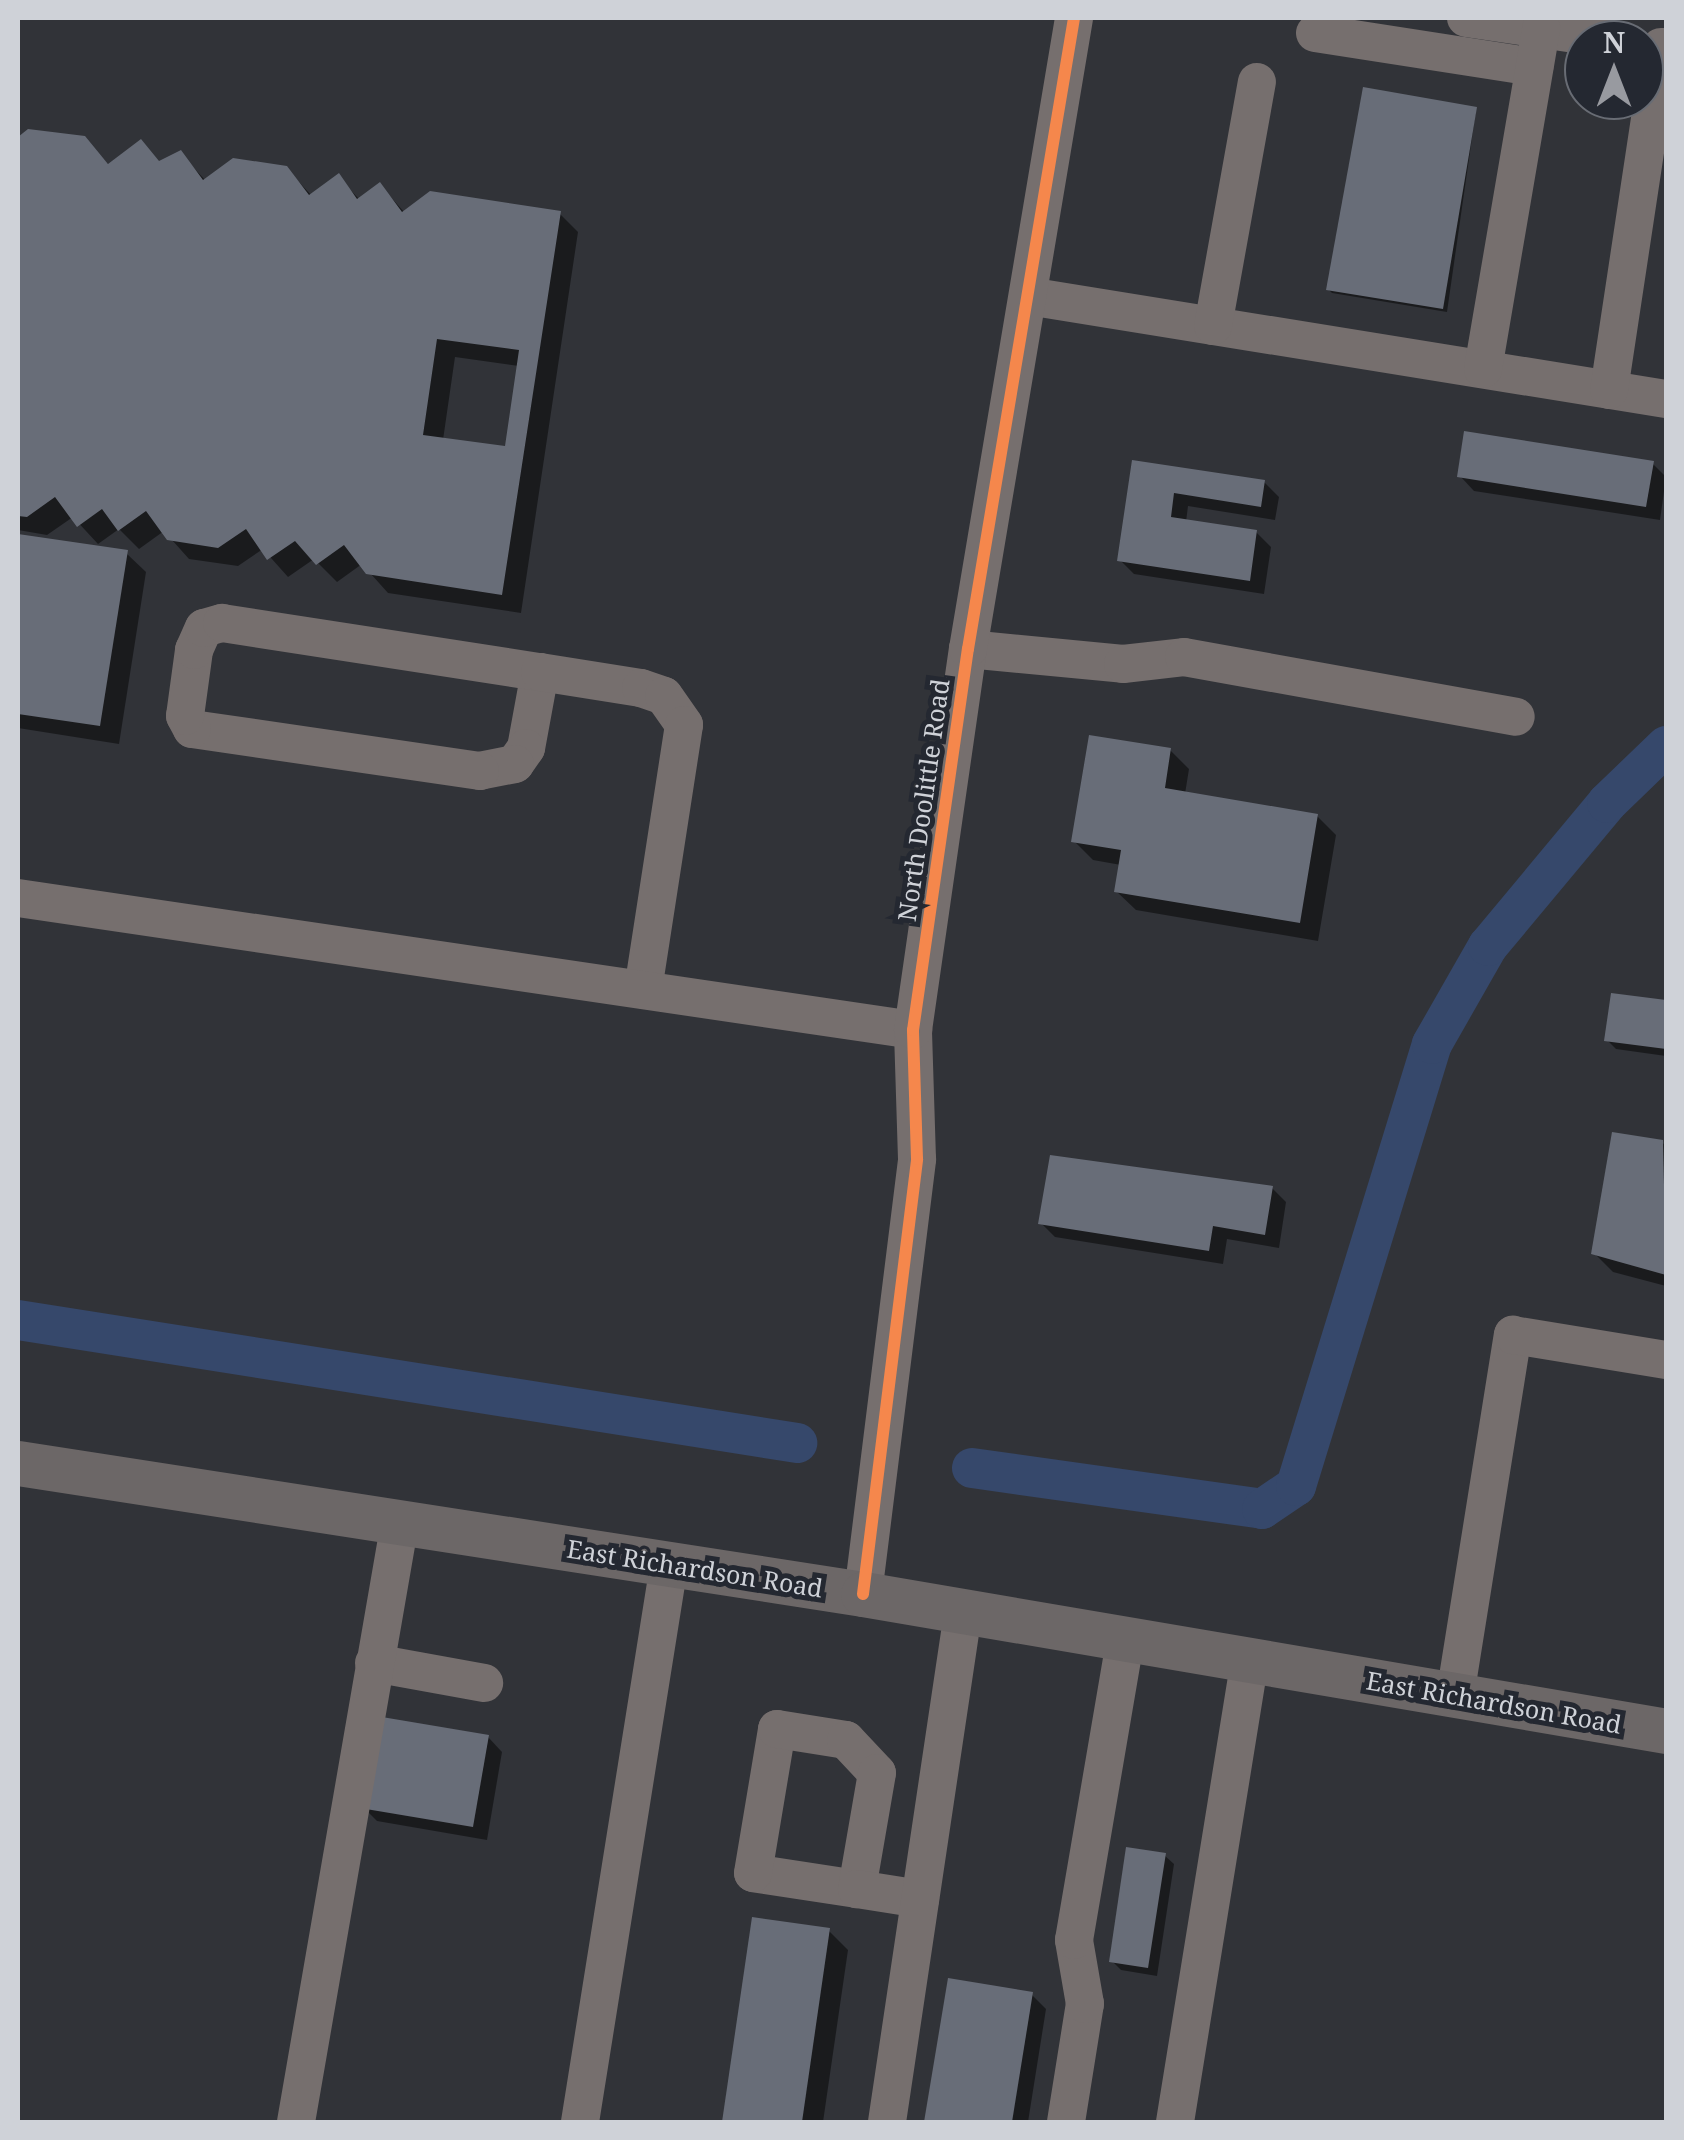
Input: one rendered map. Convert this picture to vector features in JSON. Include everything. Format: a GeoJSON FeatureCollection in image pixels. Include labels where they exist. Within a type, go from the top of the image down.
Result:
{"type":"FeatureCollection","features":[{"type":"Feature","properties":{"kind":"main road","name":"East Richardson Road"},"geometry":{"type":"LineString","coordinates":[[18,1463],[863,1594],[1666,1731]]}},
{"type":"Feature","properties":{"kind":"street","name":"North Doolittle Road"},"geometry":{"type":"LineString","coordinates":[[863,1594],[917,1159],[913,1030],[968,649],[1074,18]]}},
{"type":"Feature","properties":{"kind":"street"},"geometry":{"type":"LineString","coordinates":[[1466,18],[1564,32]]}},
{"type":"Feature","properties":{"kind":"street"},"geometry":{"type":"LineString","coordinates":[[1483,370],[1541,28]]}},
{"type":"Feature","properties":{"kind":"street"},"geometry":{"type":"LineString","coordinates":[[1315,33],[1534,67]]}},
{"type":"Feature","properties":{"kind":"street"},"geometry":{"type":"LineString","coordinates":[[1214,326],[1257,82]]}},
{"type":"Feature","properties":{"kind":"street"},"geometry":{"type":"LineString","coordinates":[[1609,390],[1647,120]]}},
{"type":"Feature","properties":{"kind":"street"},"geometry":{"type":"LineString","coordinates":[[1028,296],[1666,399]]}},
{"type":"Feature","properties":{"kind":"street"},"geometry":{"type":"LineString","coordinates":[[540,672],[526,748],[516,764],[480,770],[192,730],[185,716],[194,650],[204,628],[222,622],[540,672],[653,692],[677,706],[684,725],[642,990]]}},
{"type":"Feature","properties":{"kind":"street"},"geometry":{"type":"LineString","coordinates":[[968,649],[1123,664],[1184,657],[1516,717]]}},
{"type":"Feature","properties":{"kind":"street"},"geometry":{"type":"LineString","coordinates":[[18,898],[913,1030]]}},
{"type":"Feature","properties":{"kind":"street"},"geometry":{"type":"LineString","coordinates":[[1455,1696],[1513,1335],[1666,1360]]}},
{"type":"Feature","properties":{"kind":"street"},"geometry":{"type":"LineString","coordinates":[[296,2122],[343,1883],[348,1801],[400,1522]]}},
{"type":"Feature","properties":{"kind":"street"},"geometry":{"type":"LineString","coordinates":[[580,2122],[669,1565]]}},
{"type":"Feature","properties":{"kind":"street"},"geometry":{"type":"LineString","coordinates":[[887,2122],[963,1614]]}},
{"type":"Feature","properties":{"kind":"street"},"geometry":{"type":"LineString","coordinates":[[1066,2122],[1084,2004],[1074,1940],[1124,1640]]}},
{"type":"Feature","properties":{"kind":"street"},"geometry":{"type":"LineString","coordinates":[[1175,2122],[1250,1662]]}},
{"type":"Feature","properties":{"kind":"street"},"geometry":{"type":"LineString","coordinates":[[374,1663],[484,1683]]}},
{"type":"Feature","properties":{"kind":"street"},"geometry":{"type":"LineString","coordinates":[[857,1889],[877,1773],[846,1740],[777,1728],[753,1873],[920,1899]]}},
{"type":"Feature","properties":{"kind":"building"},"geometry":{"type":"Polygon","coordinates":[[[1363,87],[1477,107],[1443,309],[1326,290],[1363,87]]]}},
{"type":"Feature","properties":{"kind":"building"},"geometry":{"type":"Polygon","coordinates":[[[28,129],[85,136],[108,164],[141,139],[159,161],[181,150],[203,180],[233,158],[287,166],[309,195],[339,173],[357,199],[380,182],[402,212],[430,191],[561,211],[502,595],[366,574],[344,545],[316,565],[295,541],[267,560],[246,529],[218,548],[167,540],[146,511],[118,531],[102,509],[77,527],[55,497],[27,517],[18,516],[18,137],[28,129]],[[437,339],[423,435],[505,446],[519,350],[437,339]]]}},
{"type":"Feature","properties":{"kind":"building"},"geometry":{"type":"Polygon","coordinates":[[[1464,431],[1654,461],[1646,507],[1457,477],[1464,431]]]}},
{"type":"Feature","properties":{"kind":"building"},"geometry":{"type":"Polygon","coordinates":[[[1132,460],[1265,480],[1261,507],[1174,493],[1171,517],[1257,530],[1250,581],[1117,561],[1132,460]]]}},
{"type":"Feature","properties":{"kind":"building"},"geometry":{"type":"Polygon","coordinates":[[[18,534],[128,550],[100,726],[18,714],[18,534]]]}},
{"type":"Feature","properties":{"kind":"building"},"geometry":{"type":"Polygon","coordinates":[[[1089,735],[1171,748],[1165,788],[1318,814],[1300,923],[1114,892],[1121,850],[1071,842],[1089,735]]]}},
{"type":"Feature","properties":{"kind":"building"},"geometry":{"type":"Polygon","coordinates":[[[1611,993],[1666,1000],[1666,1049],[1604,1041],[1611,993]]]}},
{"type":"Feature","properties":{"kind":"building"},"geometry":{"type":"Polygon","coordinates":[[[1612,1132],[1663,1140],[1666,1275],[1591,1254],[1612,1132]]]}},
{"type":"Feature","properties":{"kind":"building"},"geometry":{"type":"Polygon","coordinates":[[[1050,1155],[1273,1186],[1265,1235],[1213,1226],[1209,1251],[1038,1224],[1050,1155]]]}},
{"type":"Feature","properties":{"kind":"building"},"geometry":{"type":"Polygon","coordinates":[[[376,1716],[489,1735],[473,1827],[360,1808],[376,1716]]]}},
{"type":"Feature","properties":{"kind":"building"},"geometry":{"type":"Polygon","coordinates":[[[1126,1847],[1166,1853],[1148,1968],[1109,1962],[1126,1847]]]}},
{"type":"Feature","properties":{"kind":"building"},"geometry":{"type":"Polygon","coordinates":[[[752,1917],[830,1928],[802,2122],[722,2122],[752,1917]]]}},
{"type":"Feature","properties":{"kind":"building"},"geometry":{"type":"Polygon","coordinates":[[[948,1978],[1033,1992],[1012,2122],[924,2122],[948,1978]]]}},
{"type":"Feature","properties":{"kind":"waterway"},"geometry":{"type":"LineString","coordinates":[[972,1468],[1262,1509],[1296,1486],[1432,1044],[1488,946],[1607,803],[1666,746]]}},
{"type":"Feature","properties":{"kind":"waterway"},"geometry":{"type":"LineString","coordinates":[[18,1320],[797,1443]]}},
{"type":"Feature","properties":{"kind":"cycle path"},"geometry":{"type":"LineString","coordinates":[[863,1594],[917,1159],[913,1030],[968,649],[1074,18]]}}]}
